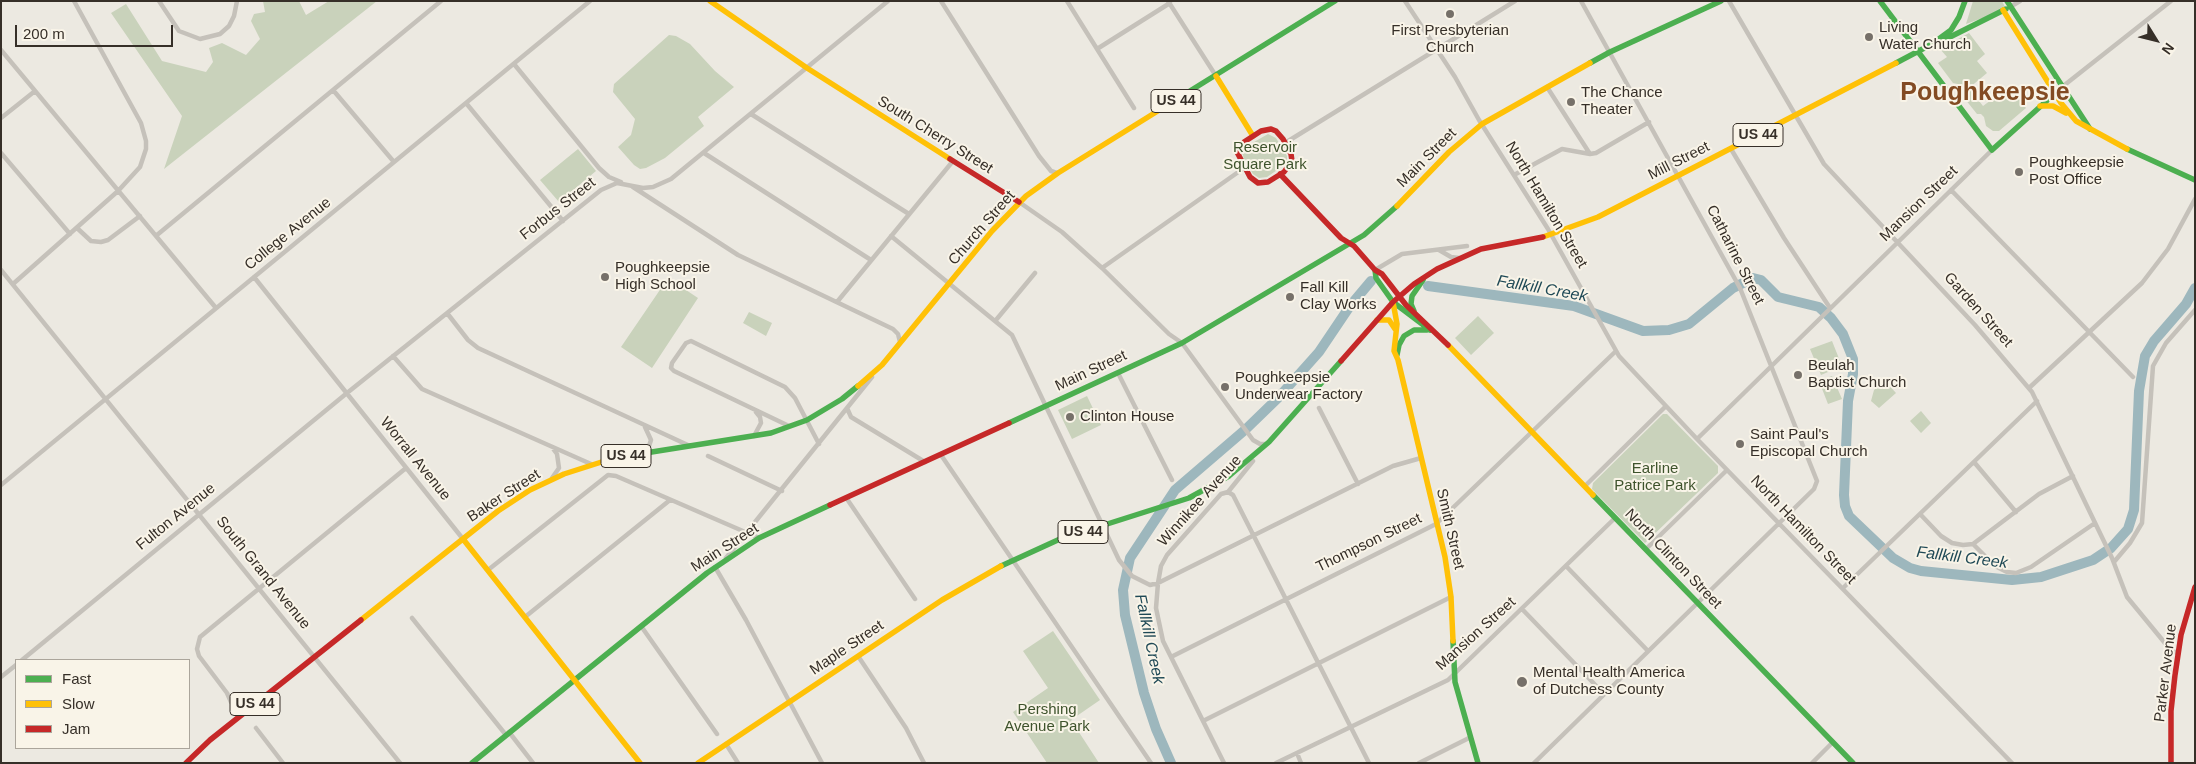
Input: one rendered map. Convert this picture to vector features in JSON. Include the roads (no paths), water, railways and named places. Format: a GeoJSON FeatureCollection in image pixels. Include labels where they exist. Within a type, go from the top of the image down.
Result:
{"type":"FeatureCollection","features":[{"type":"Feature","properties":{"kind":"main road","name":"South Cherry Street"},"geometry":{"type":"LineString","coordinates":[[710,1],[807,68],[1019,202]]}},
{"type":"Feature","properties":{"kind":"main road","name":"Church Street"},"geometry":{"type":"LineString","coordinates":[[876,372],[992,231],[1019,202],[1058,173],[1335,1]]}},
{"type":"Feature","properties":{"kind":"main road","name":"Main Street"},"geometry":{"type":"LineString","coordinates":[[472,763],[715,567],[759,538],[1182,343],[1377,225],[1432,168],[1482,124],[1610,52],[1721,1]]}},
{"type":"Feature","properties":{"kind":"main road"},"geometry":{"type":"LineString","coordinates":[[1880,1],[1992,150]]}},
{"type":"Feature","properties":{"kind":"main road","name":"US 44"},"geometry":{"type":"LineString","coordinates":[[1928,47],[1951,30],[1959,17],[1965,1]]}},
{"type":"Feature","properties":{"kind":"main road"},"geometry":{"type":"LineString","coordinates":[[2009,4],[2090,129]]}},
{"type":"Feature","properties":{"kind":"main road","name":"Mill Street"},"geometry":{"type":"LineString","coordinates":[[1399,297],[1429,274],[1459,258],[1490,247],[1552,235],[1589,221],[1918,52],[1954,36],[2003,10],[2009,4]]}},
{"type":"Feature","properties":{"kind":"main road"},"geometry":{"type":"LineString","coordinates":[[2003,10],[2055,93],[2074,119]]}},
{"type":"Feature","properties":{"kind":"main road"},"geometry":{"type":"LineString","coordinates":[[1216,76],[1253,136]]}},
{"type":"Feature","properties":{"kind":"main road","name":"Mansion Street"},"geometry":{"type":"LineString","coordinates":[[1992,150],[2062,87]]}},
{"type":"Feature","properties":{"kind":"main road"},"geometry":{"type":"LineString","coordinates":[[2038,107],[2055,107],[2110,141],[2195,180]]}},
{"type":"Feature","properties":{"kind":"main road"},"geometry":{"type":"LineString","coordinates":[[1271,129],[1276,132],[1285,143],[1291,154],[1292,161],[1289,167],[1265,183],[1258,183],[1253,180],[1237,156],[1238,149],[1242,144],[1264,130],[1271,129]]}},
{"type":"Feature","properties":{"kind":"main road","name":"North Clinton Street"},"geometry":{"type":"LineString","coordinates":[[1280,174],[1341,238],[1354,246],[1375,270],[1382,274],[1399,297],[1416,315],[1585,486],[1853,763]]}},
{"type":"Feature","properties":{"kind":"main road","name":"North Clinton Street"},"geometry":{"type":"LineString","coordinates":[[1375,270],[1376,278],[1393,302],[1420,325],[1432,331]]}},
{"type":"Feature","properties":{"kind":"main road"},"geometry":{"type":"LineString","coordinates":[[1416,315],[1411,304],[1412,296],[1429,274]]}},
{"type":"Feature","properties":{"kind":"main road","name":"Winnikee Avenue"},"geometry":{"type":"LineString","coordinates":[[1103,525],[1156,510],[1205,490],[1244,465],[1267,444],[1399,297]]}},
{"type":"Feature","properties":{"kind":"main road","name":"Smith Street"},"geometry":{"type":"LineString","coordinates":[[1393,302],[1397,321],[1393,347],[1398,360],[1452,596],[1455,682],[1478,763]]}},
{"type":"Feature","properties":{"kind":"main road"},"geometry":{"type":"LineString","coordinates":[[1376,321],[1382,319],[1389,320],[1394,326],[1395,334]]}},
{"type":"Feature","properties":{"kind":"main road"},"geometry":{"type":"LineString","coordinates":[[1398,360],[1399,345],[1404,336],[1418,329],[1432,331]]}},
{"type":"Feature","properties":{"kind":"main road","name":"Baker Street"},"geometry":{"type":"LineString","coordinates":[[315,657],[514,500],[547,482],[591,464],[638,454],[752,438],[790,426],[807,420],[842,400],[876,372]]}},
{"type":"Feature","properties":{"kind":"main road","name":"US 44"},"geometry":{"type":"LineString","coordinates":[[1012,560],[1060,539],[1103,525]]}},
{"type":"Feature","properties":{"kind":"main road","name":"Worrall Avenue"},"geometry":{"type":"LineString","coordinates":[[463,539],[640,763]]}},
{"type":"Feature","properties":{"kind":"main road","name":"Maple Street"},"geometry":{"type":"LineString","coordinates":[[698,763],[958,590],[1012,560]]}},
{"type":"Feature","properties":{"kind":"main road","name":"Parker Avenue"},"geometry":{"type":"LineString","coordinates":[[2171,763],[2172,702],[2178,654],[2195,587]]}},
{"type":"Feature","properties":{"kind":"main road","name":"US 44"},"geometry":{"type":"LineString","coordinates":[[186,763],[210,740],[315,657]]}},
{"type":"Feature","properties":{"kind":"street"},"geometry":{"type":"LineString","coordinates":[[13,284],[118,191],[135,174],[144,159],[146,141],[144,133],[128,97],[74,1]]}},
{"type":"Feature","properties":{"kind":"street"},"geometry":{"type":"LineString","coordinates":[[159,1],[179,31],[200,39],[220,34],[229,26],[234,16],[237,1]]}},
{"type":"Feature","properties":{"kind":"street"},"geometry":{"type":"LineString","coordinates":[[157,235],[441,1]]}},
{"type":"Feature","properties":{"kind":"street","name":"College Avenue"},"geometry":{"type":"LineString","coordinates":[[1,486],[590,1]]}},
{"type":"Feature","properties":{"kind":"street","name":"Forbus Street"},"geometry":{"type":"LineString","coordinates":[[347,393],[608,186],[616,183],[642,188],[663,184],[704,153],[888,1]]}},
{"type":"Feature","properties":{"kind":"street"},"geometry":{"type":"LineString","coordinates":[[941,1],[1039,156],[1051,171],[1058,173]]}},
{"type":"Feature","properties":{"kind":"street"},"geometry":{"type":"LineString","coordinates":[[1066,1],[1134,108]]}},
{"type":"Feature","properties":{"kind":"street","name":"North Hamilton Street"},"geometry":{"type":"LineString","coordinates":[[1405,1],[1552,235],[1616,351],[1697,439],[2012,763]]}},
{"type":"Feature","properties":{"kind":"street"},"geometry":{"type":"LineString","coordinates":[[1285,143],[1515,1]]}},
{"type":"Feature","properties":{"kind":"street","name":"Catharine Street"},"geometry":{"type":"LineString","coordinates":[[1581,1],[1737,281],[1816,479],[1814,489],[1780,523]]}},
{"type":"Feature","properties":{"kind":"street","name":"Garden Street"},"geometry":{"type":"LineString","coordinates":[[1729,1],[1794,116],[1833,175],[1995,347],[2029,388],[2114,562],[2129,600],[2169,648],[2178,654]]}},
{"type":"Feature","properties":{"kind":"street","name":"Mill Street"},"geometry":{"type":"LineString","coordinates":[[2009,4],[2020,1]]}},
{"type":"Feature","properties":{"kind":"street","name":"Mansion Street"},"geometry":{"type":"LineString","coordinates":[[2062,87],[2171,1]]}},
{"type":"Feature","properties":{"kind":"street"},"geometry":{"type":"LineString","coordinates":[[1097,50],[1169,2],[1216,76]]}},
{"type":"Feature","properties":{"kind":"street"},"geometry":{"type":"LineString","coordinates":[[1,50],[216,308]]}},
{"type":"Feature","properties":{"kind":"street"},"geometry":{"type":"LineString","coordinates":[[514,64],[599,168],[610,177],[641,191],[668,212],[738,255],[893,329],[899,336],[898,347]]}},
{"type":"Feature","properties":{"kind":"street"},"geometry":{"type":"LineString","coordinates":[[1547,87],[1590,154]]}},
{"type":"Feature","properties":{"kind":"street"},"geometry":{"type":"LineString","coordinates":[[333,90],[394,162]]}},
{"type":"Feature","properties":{"kind":"street"},"geometry":{"type":"LineString","coordinates":[[1,118],[35,91]]}},
{"type":"Feature","properties":{"kind":"street"},"geometry":{"type":"LineString","coordinates":[[466,103],[562,221]]}},
{"type":"Feature","properties":{"kind":"street"},"geometry":{"type":"LineString","coordinates":[[751,114],[910,214]]}},
{"type":"Feature","properties":{"kind":"street"},"geometry":{"type":"LineString","coordinates":[[1514,175],[1562,149],[1590,154],[1596,153],[1649,122]]}},
{"type":"Feature","properties":{"kind":"street"},"geometry":{"type":"LineString","coordinates":[[1731,148],[1784,238],[1830,309]]}},
{"type":"Feature","properties":{"kind":"street","name":"Mansion Street"},"geometry":{"type":"LineString","coordinates":[[1697,439],[1992,150]]}},
{"type":"Feature","properties":{"kind":"street"},"geometry":{"type":"LineString","coordinates":[[1,153],[70,234]]}},
{"type":"Feature","properties":{"kind":"street"},"geometry":{"type":"LineString","coordinates":[[704,153],[872,260]]}},
{"type":"Feature","properties":{"kind":"street"},"geometry":{"type":"LineString","coordinates":[[837,302],[953,161]]}},
{"type":"Feature","properties":{"kind":"street"},"geometry":{"type":"LineString","coordinates":[[1102,268],[1244,168]]}},
{"type":"Feature","properties":{"kind":"street"},"geometry":{"type":"LineString","coordinates":[[1951,190],[2134,377]]}},
{"type":"Feature","properties":{"kind":"street"},"geometry":{"type":"LineString","coordinates":[[2029,388],[2151,273],[2168,249],[2195,199]]}},
{"type":"Feature","properties":{"kind":"street","name":"South Cherry Street"},"geometry":{"type":"LineString","coordinates":[[1019,202],[1052,224],[1102,268],[1169,334],[1182,343],[1243,427],[1258,444],[1267,444]]}},
{"type":"Feature","properties":{"kind":"street"},"geometry":{"type":"LineString","coordinates":[[78,228],[91,241],[100,242],[108,240],[140,216]]}},
{"type":"Feature","properties":{"kind":"street"},"geometry":{"type":"LineString","coordinates":[[891,236],[996,320],[1013,336],[1124,567],[1130,574],[1150,585],[1158,583],[1394,466],[1421,458]]}},
{"type":"Feature","properties":{"kind":"street"},"geometry":{"type":"LineString","coordinates":[[1375,270],[1402,254],[1467,246]]}},
{"type":"Feature","properties":{"kind":"street"},"geometry":{"type":"LineString","coordinates":[[1435,249],[1451,257],[1459,258]]}},
{"type":"Feature","properties":{"kind":"street","name":"South Grand Avenue"},"geometry":{"type":"LineString","coordinates":[[1,270],[400,763]]}},
{"type":"Feature","properties":{"kind":"street"},"geometry":{"type":"LineString","coordinates":[[996,320],[1035,273]]}},
{"type":"Feature","properties":{"kind":"street","name":"Worrall Avenue"},"geometry":{"type":"LineString","coordinates":[[254,278],[463,539]]}},
{"type":"Feature","properties":{"kind":"street"},"geometry":{"type":"LineString","coordinates":[[2114,562],[2130,543],[2142,523],[2153,366],[2160,351],[2195,310]]}},
{"type":"Feature","properties":{"kind":"street"},"geometry":{"type":"LineString","coordinates":[[447,313],[468,340],[478,348],[691,446]]}},
{"type":"Feature","properties":{"kind":"street"},"geometry":{"type":"LineString","coordinates":[[790,426],[751,409],[672,369],[672,363],[686,343],[689,341],[695,342],[785,387],[795,398],[818,444]]}},
{"type":"Feature","properties":{"kind":"street","name":"Thompson Street"},"geometry":{"type":"LineString","coordinates":[[1171,657],[1436,524],[1533,433],[1616,351]]}},
{"type":"Feature","properties":{"kind":"street"},"geometry":{"type":"LineString","coordinates":[[393,356],[422,389],[591,464]]}},
{"type":"Feature","properties":{"kind":"street","name":"Church Street"},"geometry":{"type":"LineString","coordinates":[[726,559],[876,372]]}},
{"type":"Feature","properties":{"kind":"street"},"geometry":{"type":"LineString","coordinates":[[1118,373],[1172,480]]}},
{"type":"Feature","properties":{"kind":"street","name":"Fulton Avenue"},"geometry":{"type":"LineString","coordinates":[[23,659],[347,393]]}},
{"type":"Feature","properties":{"kind":"street"},"geometry":{"type":"LineString","coordinates":[[1843,588],[2037,402]]}},
{"type":"Feature","properties":{"kind":"street"},"geometry":{"type":"LineString","coordinates":[[1585,486],[1666,406]]}},
{"type":"Feature","properties":{"kind":"street"},"geometry":{"type":"LineString","coordinates":[[847,408],[851,417],[925,462]]}},
{"type":"Feature","properties":{"kind":"street"},"geometry":{"type":"LineString","coordinates":[[1319,408],[1358,484]]}},
{"type":"Feature","properties":{"kind":"street"},"geometry":{"type":"LineString","coordinates":[[751,409],[761,420],[760,429],[752,438]]}},
{"type":"Feature","properties":{"kind":"street"},"geometry":{"type":"LineString","coordinates":[[835,423],[851,417]]}},
{"type":"Feature","properties":{"kind":"street"},"geometry":{"type":"LineString","coordinates":[[638,454],[650,446],[650,432],[644,426]]}},
{"type":"Feature","properties":{"kind":"street"},"geometry":{"type":"LineString","coordinates":[[547,482],[556,475],[559,468],[558,454],[553,448]]}},
{"type":"Feature","properties":{"kind":"street","name":"Winnikee Avenue"},"geometry":{"type":"LineString","coordinates":[[1224,763],[1171,657],[1159,626],[1156,608],[1158,583],[1161,566],[1167,555],[1221,494],[1228,492],[1259,452]]}},
{"type":"Feature","properties":{"kind":"street"},"geometry":{"type":"LineString","coordinates":[[941,455],[1151,763]]}},
{"type":"Feature","properties":{"kind":"street"},"geometry":{"type":"LineString","coordinates":[[708,456],[782,491]]}},
{"type":"Feature","properties":{"kind":"street"},"geometry":{"type":"LineString","coordinates":[[1974,462],[2016,512]]}},
{"type":"Feature","properties":{"kind":"street"},"geometry":{"type":"LineString","coordinates":[[231,702],[227,693],[199,656],[198,642],[204,632],[406,468]]}},
{"type":"Feature","properties":{"kind":"street"},"geometry":{"type":"LineString","coordinates":[[1646,549],[1727,470]]}},
{"type":"Feature","properties":{"kind":"street"},"geometry":{"type":"LineString","coordinates":[[488,570],[608,475],[616,476],[746,534],[759,538]]}},
{"type":"Feature","properties":{"kind":"street"},"geometry":{"type":"LineString","coordinates":[[1920,514],[1941,536],[1952,543],[1972,544],[2039,494],[2073,476]]}},
{"type":"Feature","properties":{"kind":"street"},"geometry":{"type":"LineString","coordinates":[[1228,492],[1233,495],[1369,763]]}},
{"type":"Feature","properties":{"kind":"street"},"geometry":{"type":"LineString","coordinates":[[847,499],[915,599]]}},
{"type":"Feature","properties":{"kind":"street"},"geometry":{"type":"LineString","coordinates":[[525,617],[670,500]]}},
{"type":"Feature","properties":{"kind":"street","name":"Mansion Street"},"geometry":{"type":"LineString","coordinates":[[1276,763],[1448,680],[1615,518]]}},
{"type":"Feature","properties":{"kind":"street"},"geometry":{"type":"LineString","coordinates":[[1534,763],[1780,523]]}},
{"type":"Feature","properties":{"kind":"street"},"geometry":{"type":"LineString","coordinates":[[1972,544],[1994,566],[2007,572],[2016,572],[2032,567],[2095,523]]}},
{"type":"Feature","properties":{"kind":"street"},"geometry":{"type":"LineString","coordinates":[[1566,566],[1648,651]]}},
{"type":"Feature","properties":{"kind":"street"},"geometry":{"type":"LineString","coordinates":[[715,567],[746,620],[822,763]]}},
{"type":"Feature","properties":{"kind":"street"},"geometry":{"type":"LineString","coordinates":[[1203,721],[1452,596]]}},
{"type":"Feature","properties":{"kind":"street"},"geometry":{"type":"LineString","coordinates":[[1522,609],[1604,694]]}},
{"type":"Feature","properties":{"kind":"street"},"geometry":{"type":"LineString","coordinates":[[412,618],[533,763]]}},
{"type":"Feature","properties":{"kind":"street"},"geometry":{"type":"LineString","coordinates":[[641,626],[717,734]]}},
{"type":"Feature","properties":{"kind":"street"},"geometry":{"type":"LineString","coordinates":[[858,656],[906,728],[924,763]]}},
{"type":"Feature","properties":{"kind":"street"},"geometry":{"type":"LineString","coordinates":[[1,677],[15,666]]}},
{"type":"Feature","properties":{"kind":"street"},"geometry":{"type":"LineString","coordinates":[[256,728],[283,763]]}},
{"type":"Feature","properties":{"kind":"street"},"geometry":{"type":"LineString","coordinates":[[1419,763],[1470,738]]}},
{"type":"Feature","properties":{"kind":"street"},"geometry":{"type":"LineString","coordinates":[[1812,763],[1833,742]]}},
{"type":"Feature","properties":{"kind":"street"},"geometry":{"type":"LineString","coordinates":[[726,744],[738,763]]}},
{"type":"Feature","properties":{"kind":"street"},"geometry":{"type":"LineString","coordinates":[[1297,753],[1302,763]]}},
{"type":"Feature","properties":{"kind":"waterway","name":"Fallkill Creek"},"geometry":{"type":"LineString","coordinates":[[1428,286],[1574,306],[1643,331],[1669,330],[1689,324],[1733,288],[1753,278],[1761,280],[1778,297],[1819,307],[1831,318],[1843,334],[1853,359],[1853,374],[1848,401],[1844,495],[1845,506],[1849,516],[1893,558],[1910,568],[1921,571],[2012,580],[2041,577],[2093,560],[2111,548],[2128,529],[2134,510],[2139,391],[2145,356],[2154,341],[2186,304],[2195,288]]}},
{"type":"Feature","properties":{"kind":"waterway","name":"Fallkill Creek"},"geometry":{"type":"LineString","coordinates":[[1171,763],[1156,729],[1144,693],[1125,615],[1123,590],[1130,558],[1175,490],[1246,429],[1278,398],[1319,352],[1350,306],[1371,281]]}},
{"type":"Feature","properties":{"kind":"place","name":"First Presbyterian Church"},"geometry":{"type":"Point","coordinates":[1450,14]}},
{"type":"Feature","properties":{"kind":"place","name":"Living Water Church"},"geometry":{"type":"Point","coordinates":[1869,37]}},
{"type":"Feature","properties":{"kind":"place","name":"The Chance Theater"},"geometry":{"type":"Point","coordinates":[1571,102]}},
{"type":"Feature","properties":{"kind":"place","name":"Poughkeepsie Post Office"},"geometry":{"type":"Point","coordinates":[2019,172]}},
{"type":"Feature","properties":{"kind":"place","name":"Poughkeepsie High School"},"geometry":{"type":"Point","coordinates":[605,277]}},
{"type":"Feature","properties":{"kind":"place","name":"Fall Kill Clay Works"},"geometry":{"type":"Point","coordinates":[1290,297]}},
{"type":"Feature","properties":{"kind":"place","name":"Beulah Baptist Church"},"geometry":{"type":"Point","coordinates":[1798,375]}},
{"type":"Feature","properties":{"kind":"place","name":"Poughkeepsie Underwear Factory"},"geometry":{"type":"Point","coordinates":[1225,387]}},
{"type":"Feature","properties":{"kind":"place","name":"Clinton House"},"geometry":{"type":"Point","coordinates":[1070,417]}},
{"type":"Feature","properties":{"kind":"place","name":"Saint Paul's Episcopal Church"},"geometry":{"type":"Point","coordinates":[1740,444]}},
{"type":"Feature","properties":{"kind":"place","name":"Mental Health America of Dutchess County"},"geometry":{"type":"Point","coordinates":[1522,682]}},
{"type":"Feature","properties":{"kind":"district","name":"Poughkeepsie"},"geometry":{"type":"Point","coordinates":[1985,93]}},
{"type":"Feature","properties":{"kind":"park label","name":"Reservoir Square Park"},"geometry":{"type":"Point","coordinates":[1265,156]}},
{"type":"Feature","properties":{"kind":"park label","name":"Earline Patrice Park"},"geometry":{"type":"Point","coordinates":[1655,478]}},
{"type":"Feature","properties":{"kind":"park label","name":"Pershing Avenue Park"},"geometry":{"type":"Point","coordinates":[1047,718]}}]}
